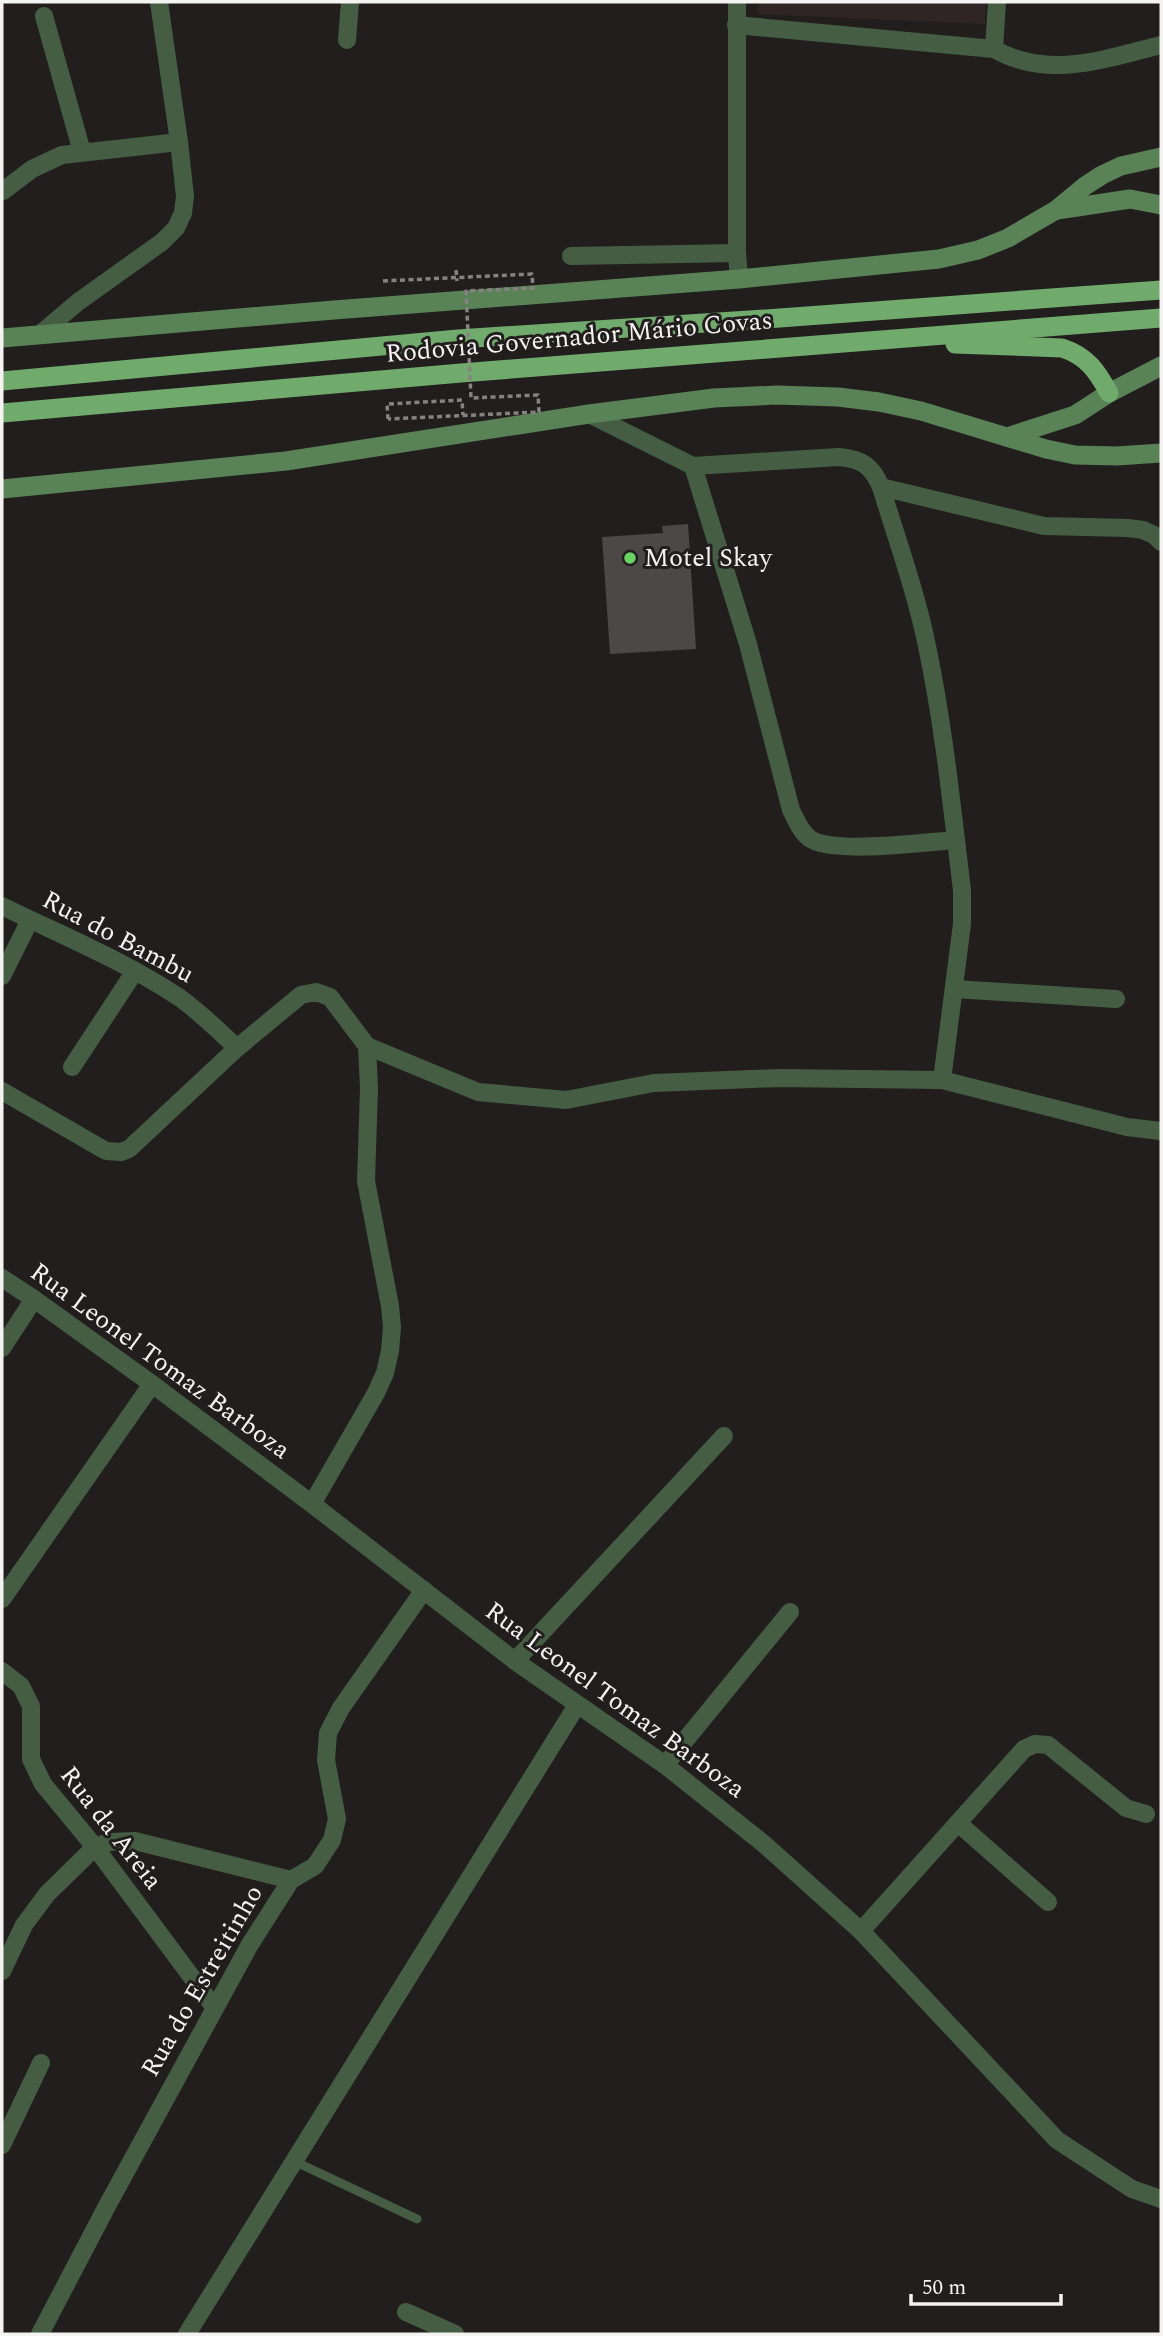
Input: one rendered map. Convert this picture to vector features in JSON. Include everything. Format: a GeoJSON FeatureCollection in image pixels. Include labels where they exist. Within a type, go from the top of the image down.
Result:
{"type":"FeatureCollection","features":[{"type":"Feature","properties":{"kind":"highway"},"geometry":{"type":"LineString","coordinates":[[1132,292],[1161,273]]}},
{"type":"Feature","properties":{"kind":"highway","name":"Rodovia Governador Mário Covas"},"geometry":{"type":"LineString","coordinates":[[2,381],[458,339],[1161,289]]}},
{"type":"Feature","properties":{"kind":"highway","name":"Rodovia Governador Mário Covas"},"geometry":{"type":"LineString","coordinates":[[2,413],[863,340],[1161,318]]}},
{"type":"Feature","properties":{"kind":"highway"},"geometry":{"type":"LineString","coordinates":[[863,340],[1062,348],[1088,361],[1109,393]]}},
{"type":"Feature","properties":{"kind":"main road"},"geometry":{"type":"LineString","coordinates":[[2,338],[739,279],[939,259],[978,250],[1008,238],[1056,210],[1102,175],[1121,166],[1161,157]]}},
{"type":"Feature","properties":{"kind":"main road"},"geometry":{"type":"LineString","coordinates":[[1056,210],[1130,199],[1161,205]]}},
{"type":"Feature","properties":{"kind":"main road"},"geometry":{"type":"LineString","coordinates":[[1006,438],[1075,415],[1109,393],[1161,366]]}},
{"type":"Feature","properties":{"kind":"main road"},"geometry":{"type":"LineString","coordinates":[[2,489],[286,461],[589,414],[714,398],[777,395],[838,397],[879,402],[921,411],[1006,438],[1075,455],[1161,453]]}},
{"type":"Feature","properties":{"kind":"street"},"geometry":{"type":"LineString","coordinates":[[39,335],[78,302],[162,242],[176,228],[183,214],[185,197],[179,142],[159,2]]}},
{"type":"Feature","properties":{"kind":"street"},"geometry":{"type":"LineString","coordinates":[[347,40],[350,2]]}},
{"type":"Feature","properties":{"kind":"street"},"geometry":{"type":"LineString","coordinates":[[737,2],[739,279]]}},
{"type":"Feature","properties":{"kind":"street"},"geometry":{"type":"LineString","coordinates":[[994,49],[997,2]]}},
{"type":"Feature","properties":{"kind":"street"},"geometry":{"type":"LineString","coordinates":[[44,16],[82,152]]}},
{"type":"Feature","properties":{"kind":"street"},"geometry":{"type":"LineString","coordinates":[[736,25],[994,49],[1023,62],[1091,62],[1161,45]]}},
{"type":"Feature","properties":{"kind":"street"},"geometry":{"type":"LineString","coordinates":[[3,191],[45,162],[82,152],[179,142]]}},
{"type":"Feature","properties":{"kind":"street"},"geometry":{"type":"LineString","coordinates":[[571,256],[737,253]]}},
{"type":"Feature","properties":{"kind":"street"},"geometry":{"type":"LineString","coordinates":[[589,414],[693,467],[839,457],[866,463],[875,472],[919,609],[927,645],[962,890],[954,989],[942,1080]]}},
{"type":"Feature","properties":{"kind":"street"},"geometry":{"type":"LineString","coordinates":[[693,467],[748,645],[792,810],[800,826],[808,837],[817,843],[831,846],[956,840]]}},
{"type":"Feature","properties":{"kind":"street"},"geometry":{"type":"LineString","coordinates":[[881,487],[1044,526],[1143,530],[1161,542]]}},
{"type":"Feature","properties":{"kind":"street","name":"Rua do Bambu"},"geometry":{"type":"LineString","coordinates":[[2,906],[135,971],[198,1012],[237,1048]]}},
{"type":"Feature","properties":{"kind":"street"},"geometry":{"type":"LineString","coordinates":[[2,976],[30,920]]}},
{"type":"Feature","properties":{"kind":"street"},"geometry":{"type":"LineString","coordinates":[[72,1067],[135,971]]}},
{"type":"Feature","properties":{"kind":"street"},"geometry":{"type":"LineString","coordinates":[[954,989],[1116,999]]}},
{"type":"Feature","properties":{"kind":"street"},"geometry":{"type":"LineString","coordinates":[[2,1091],[106,1151],[121,1152],[129,1149],[237,1048],[301,995],[316,992],[330,998],[367,1046],[478,1091],[566,1100],[654,1083],[778,1078],[942,1080],[1116,1125],[1161,1131]]}},
{"type":"Feature","properties":{"kind":"street"},"geometry":{"type":"LineString","coordinates":[[312,1504],[376,1393],[385,1373],[390,1351],[390,1306],[366,1181],[369,1088],[367,1046]]}},
{"type":"Feature","properties":{"kind":"street","name":"Rua Leonel Tomaz Barboza"},"geometry":{"type":"LineString","coordinates":[[2,1278],[152,1384],[515,1661],[666,1765],[764,1844],[861,1931],[1057,2140],[1132,2189],[1161,2199]]}},
{"type":"Feature","properties":{"kind":"street"},"geometry":{"type":"LineString","coordinates":[[2,1348],[34,1299]]}},
{"type":"Feature","properties":{"kind":"street"},"geometry":{"type":"LineString","coordinates":[[2,1599],[152,1384]]}},
{"type":"Feature","properties":{"kind":"street"},"geometry":{"type":"LineString","coordinates":[[515,1661],[724,1436]]}},
{"type":"Feature","properties":{"kind":"street","name":"Rua do Estreitinho"},"geometry":{"type":"LineString","coordinates":[[40,2334],[214,2007],[261,1925],[291,1880],[309,1871],[320,1861],[336,1829],[336,1809],[326,1760],[328,1733],[333,1721],[424,1590]]}},
{"type":"Feature","properties":{"kind":"street"},"geometry":{"type":"LineString","coordinates":[[666,1765],[790,1612]]}},
{"type":"Feature","properties":{"kind":"street","name":"Rua da Areia"},"geometry":{"type":"LineString","coordinates":[[2,1671],[21,1686],[31,1706],[30,1745],[36,1772],[43,1784],[95,1847],[214,2007]]}},
{"type":"Feature","properties":{"kind":"street"},"geometry":{"type":"LineString","coordinates":[[187,2334],[577,1705]]}},
{"type":"Feature","properties":{"kind":"street"},"geometry":{"type":"LineString","coordinates":[[861,1931],[1024,1749],[1035,1744],[1048,1745],[1126,1808],[1146,1814]]}},
{"type":"Feature","properties":{"kind":"street"},"geometry":{"type":"LineString","coordinates":[[958,1824],[1048,1902]]}},
{"type":"Feature","properties":{"kind":"street"},"geometry":{"type":"LineString","coordinates":[[2,1971],[24,1925],[47,1894],[95,1847],[109,1842],[135,1841],[291,1880]]}},
{"type":"Feature","properties":{"kind":"street"},"geometry":{"type":"LineString","coordinates":[[2,2146],[41,2063]]}},
{"type":"Feature","properties":{"kind":"street"},"geometry":{"type":"LineString","coordinates":[[406,2312],[455,2334]]}},
{"type":"Feature","properties":{"kind":"lane"},"geometry":{"type":"LineString","coordinates":[[296,2161],[417,2218]]}},
{"type":"Feature","properties":{"kind":"path"},"geometry":{"type":"LineString","coordinates":[[383,281],[532,274],[533,288],[466,292],[471,398],[538,395],[539,412],[388,419],[387,404],[462,400]]}},
{"type":"Feature","properties":{"kind":"shaded area"},"geometry":{"type":"Polygon","coordinates":[[[759,2],[986,2],[985,24],[758,14],[759,2]]]}},
{"type":"Feature","properties":{"kind":"building"},"geometry":{"type":"Polygon","coordinates":[[[688,524],[696,649],[610,654],[602,537],[663,533],[662,526],[688,524]]]}},
{"type":"Feature","properties":{"kind":"place","name":"Motel Skay"},"geometry":{"type":"Point","coordinates":[630,558]}}]}
